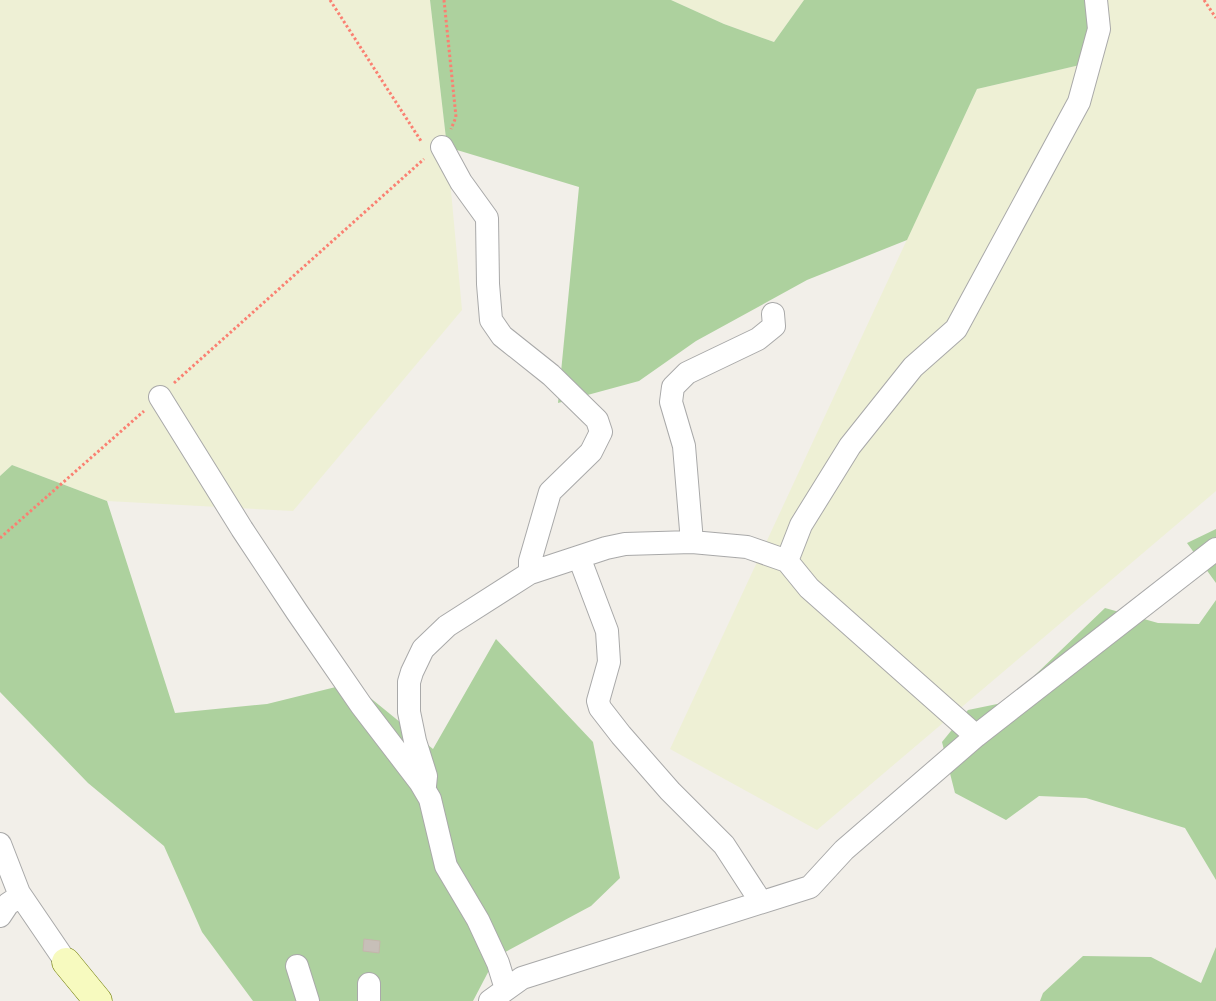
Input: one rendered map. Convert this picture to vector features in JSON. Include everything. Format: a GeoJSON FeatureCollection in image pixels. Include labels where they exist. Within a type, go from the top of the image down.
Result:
{"type":"FeatureCollection","features":[{"type":"Feature","properties":{"kind":"street"},"geometry":{"type":"LineString","coordinates":[[787,561],[801,525],[850,446],[912,367],[956,329],[1079,102],[1099,29],[1096,0]]}},
{"type":"Feature","properties":{"kind":"street"},"geometry":{"type":"LineString","coordinates":[[436,150],[487,218],[488,284],[491,320],[502,336],[551,376],[597,420],[601,432],[591,452],[550,492],[545,515],[530,561],[530,573]]}},
{"type":"Feature","properties":{"kind":"street"},"geometry":{"type":"LineString","coordinates":[[692,542],[684,446],[671,402],[673,387],[687,373],[758,339],[774,326],[773,314]]}},
{"type":"Feature","properties":{"kind":"street"},"geometry":{"type":"LineString","coordinates":[[160,397],[242,529],[297,612],[361,705],[420,782],[430,799],[446,866],[478,920],[498,963],[498,995]]}},
{"type":"Feature","properties":{"kind":"street"},"geometry":{"type":"LineString","coordinates":[[424,789],[426,776],[415,741],[409,712],[409,682],[423,649],[447,626],[530,573],[606,548],[625,544],[692,542],[747,547],[787,561],[809,588],[976,736]]}},
{"type":"Feature","properties":{"kind":"street"},"geometry":{"type":"LineString","coordinates":[[498,995],[522,978],[810,887],[844,850],[976,736],[1216,549]]}},
{"type":"Feature","properties":{"kind":"street"},"geometry":{"type":"LineString","coordinates":[[579,557],[607,631],[609,662],[598,701],[600,708],[670,791],[724,845],[761,902]]}},
{"type":"Feature","properties":{"kind":"street"},"geometry":{"type":"LineString","coordinates":[[0,844],[20,896],[66,962],[98,1001]]}},
{"type":"Feature","properties":{"kind":"street"},"geometry":{"type":"LineString","coordinates":[[0,916],[8,904],[20,896]]}},
{"type":"Feature","properties":{"kind":"street"},"geometry":{"type":"LineString","coordinates":[[297,966],[308,1001]]}},
{"type":"Feature","properties":{"kind":"path"},"geometry":{"type":"LineString","coordinates":[[330,0],[436,150]]}},
{"type":"Feature","properties":{"kind":"path"},"geometry":{"type":"LineString","coordinates":[[0,538],[436,150],[456,117],[444,0]]}},
{"type":"Feature","properties":{"kind":"path"},"geometry":{"type":"LineString","coordinates":[[1204,0],[1216,18]]}},
{"type":"Feature","properties":{"kind":"green space"},"geometry":{"type":"Polygon","coordinates":[[[0,0],[430,0],[447,147],[462,310],[293,511],[107,501],[12,465],[0,476],[0,0]]]}},
{"type":"Feature","properties":{"kind":"green space"},"geometry":{"type":"Polygon","coordinates":[[[430,0],[671,0],[724,24],[774,42],[804,0],[1091,0],[1084,64],[977,89],[907,240],[807,280],[696,341],[639,381],[558,403],[579,187],[447,147],[430,0]]]}},
{"type":"Feature","properties":{"kind":"green space"},"geometry":{"type":"Polygon","coordinates":[[[671,0],[804,0],[774,42],[724,24],[671,0]]]}},
{"type":"Feature","properties":{"kind":"green space"},"geometry":{"type":"Polygon","coordinates":[[[1091,0],[1216,0],[1216,491],[817,830],[670,749],[977,89],[1084,64],[1091,0]]]}},
{"type":"Feature","properties":{"kind":"green space"},"geometry":{"type":"Polygon","coordinates":[[[12,465],[107,501],[175,713],[267,704],[352,683],[433,749],[496,639],[593,742],[620,878],[591,906],[496,957],[473,1001],[253,1001],[202,932],[164,846],[88,783],[0,692],[0,476],[12,465]]]}},
{"type":"Feature","properties":{"kind":"green space"},"geometry":{"type":"Polygon","coordinates":[[[1216,529],[1216,583],[1187,543],[1216,529]]]}},
{"type":"Feature","properties":{"kind":"green space"},"geometry":{"type":"Polygon","coordinates":[[[1216,600],[1216,880],[1185,828],[1086,798],[1039,796],[1006,820],[955,793],[942,742],[968,710],[1007,702],[1105,608],[1158,623],[1199,624],[1216,600]]]}},
{"type":"Feature","properties":{"kind":"green space"},"geometry":{"type":"Polygon","coordinates":[[[1216,947],[1216,1001],[1040,1001],[1043,993],[1083,956],[1151,957],[1201,983],[1216,947]]]}},
{"type":"Feature","properties":{"kind":"building"},"geometry":{"type":"Polygon","coordinates":[[[364,939],[380,941],[379,953],[363,951],[364,939]]]}}]}
